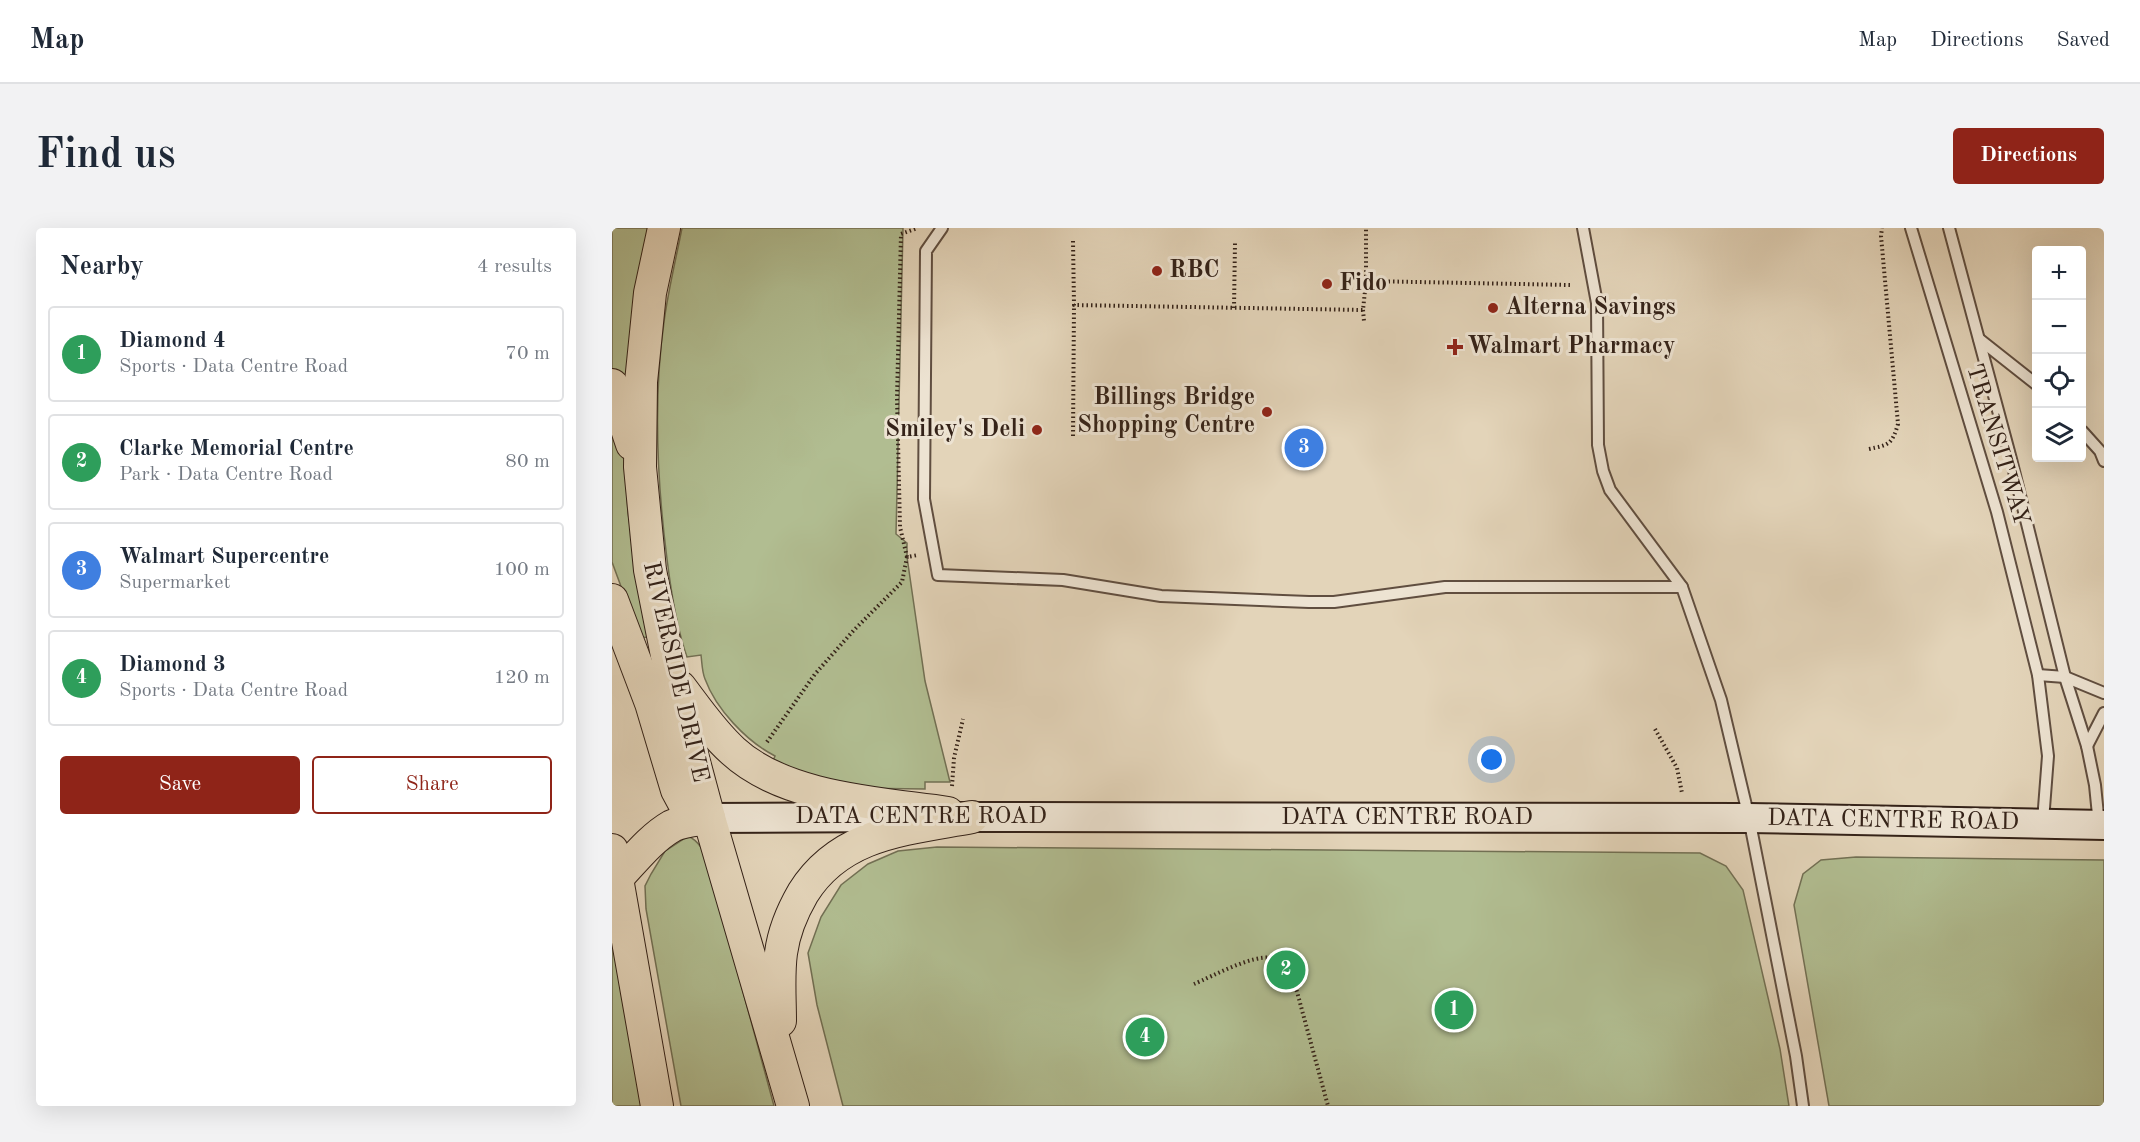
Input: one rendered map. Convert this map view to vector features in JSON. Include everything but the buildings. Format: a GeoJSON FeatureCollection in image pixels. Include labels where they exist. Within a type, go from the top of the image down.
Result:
{"type":"FeatureCollection","features":[{"type":"Feature","properties":{"kind":"main road","name":"RIVERSIDE DRIVE"},"geometry":{"type":"LineString","coordinates":[[664,228],[650,293],[641,382],[640,467],[650,570],[671,675],[709,818],[793,1106]]}},
{"type":"Feature","properties":{"kind":"main road"},"geometry":{"type":"LineString","coordinates":[[612,385],[640,467]]}},
{"type":"Feature","properties":{"kind":"main road"},"geometry":{"type":"LineString","coordinates":[[612,600],[651,703],[677,790],[684,803],[709,818]]}},
{"type":"Feature","properties":{"kind":"main road"},"geometry":{"type":"LineString","coordinates":[[671,675],[706,722],[734,752],[768,774],[823,794],[962,815]]}},
{"type":"Feature","properties":{"kind":"main road"},"geometry":{"type":"LineString","coordinates":[[781,1061],[779,982],[780,955],[784,934],[796,906],[822,867],[843,851],[881,835],[962,815]]}},
{"type":"Feature","properties":{"kind":"main road","name":"DATA CENTRE ROAD"},"geometry":{"type":"LineString","coordinates":[[709,818],[962,815],[1749,818],[2102,825]]}},
{"type":"Feature","properties":{"kind":"main road"},"geometry":{"type":"LineString","coordinates":[[657,1106],[614,864],[673,826],[709,818]]}},
{"type":"Feature","properties":{"kind":"lane"},"geometry":{"type":"LineString","coordinates":[[942,228],[926,251],[924,499],[938,575],[1064,580],[1161,596],[1309,602],[1334,602],[1445,587],[1682,587]]}},
{"type":"Feature","properties":{"kind":"lane"},"geometry":{"type":"LineString","coordinates":[[1583,228],[1597,303],[1598,445],[1603,471],[1610,490],[1682,587],[1721,700],[1749,818],[1796,1056],[1803,1106]]}},
{"type":"Feature","properties":{"kind":"lane","name":"TRANSITWAY"},"geometry":{"type":"LineString","coordinates":[[1911,228],[1997,512],[2038,675],[2048,756],[2042,825]]}},
{"type":"Feature","properties":{"kind":"lane","name":"TRANSITWAY"},"geometry":{"type":"LineString","coordinates":[[1949,228],[2011,459],[2065,676],[2087,746],[2102,825]]}},
{"type":"Feature","properties":{"kind":"lane","name":"TRANSITWAY"},"geometry":{"type":"LineString","coordinates":[[1978,338],[2032,380]]}},
{"type":"Feature","properties":{"kind":"lane"},"geometry":{"type":"LineString","coordinates":[[2086,435],[2100,451],[2104,461]]}},
{"type":"Feature","properties":{"kind":"lane"},"geometry":{"type":"LineString","coordinates":[[2038,675],[2065,676],[2104,693]]}},
{"type":"Feature","properties":{"kind":"lane"},"geometry":{"type":"LineString","coordinates":[[2087,746],[2104,713]]}},
{"type":"Feature","properties":{"kind":"path"},"geometry":{"type":"LineString","coordinates":[[767,743],[814,674],[902,582],[907,557],[900,527],[897,398],[901,234],[918,228]]}},
{"type":"Feature","properties":{"kind":"path"},"geometry":{"type":"LineString","coordinates":[[1364,321],[1366,228]]}},
{"type":"Feature","properties":{"kind":"path"},"geometry":{"type":"LineString","coordinates":[[1869,449],[1888,445],[1894,438],[1898,424],[1882,228]]}},
{"type":"Feature","properties":{"kind":"path"},"geometry":{"type":"LineString","coordinates":[[1073,241],[1073,436]]}},
{"type":"Feature","properties":{"kind":"path"},"geometry":{"type":"LineString","coordinates":[[1234,308],[1235,243]]}},
{"type":"Feature","properties":{"kind":"path"},"geometry":{"type":"LineString","coordinates":[[1366,281],[1570,285]]}},
{"type":"Feature","properties":{"kind":"path"},"geometry":{"type":"LineString","coordinates":[[1074,305],[1363,310]]}},
{"type":"Feature","properties":{"kind":"path"},"geometry":{"type":"LineString","coordinates":[[907,557],[934,552]]}},
{"type":"Feature","properties":{"kind":"path"},"geometry":{"type":"LineString","coordinates":[[962,815],[954,758],[963,719]]}},
{"type":"Feature","properties":{"kind":"path"},"geometry":{"type":"LineString","coordinates":[[1655,729],[1677,768],[1682,794]]}},
{"type":"Feature","properties":{"kind":"path"},"geometry":{"type":"LineString","coordinates":[[1194,984],[1257,958],[1270,957],[1279,960],[1287,967],[1293,976],[1328,1106]]}},
{"type":"Feature","properties":{"kind":"green space"},"geometry":{"type":"Polygon","coordinates":[[[612,228],[650,228],[624,447],[628,513],[647,637],[640,638],[612,562],[612,228]]]}},
{"type":"Feature","properties":{"kind":"green space"},"geometry":{"type":"Polygon","coordinates":[[[682,228],[903,228],[896,534],[907,543],[907,557],[925,681],[950,782],[925,782],[925,789],[849,788],[772,763],[775,756],[743,733],[716,702],[704,676],[701,655],[687,657],[672,596],[661,500],[657,411],[664,322],[682,228]]]}},
{"type":"Feature","properties":{"kind":"green space"},"geometry":{"type":"Polygon","coordinates":[[[688,836],[704,852],[709,866],[774,1106],[681,1106],[646,909],[645,886],[665,851],[688,836]]]}},
{"type":"Feature","properties":{"kind":"green space"},"geometry":{"type":"Polygon","coordinates":[[[937,847],[1700,853],[1726,866],[1743,890],[1780,1049],[1789,1106],[843,1106],[817,1005],[808,953],[821,917],[841,885],[868,864],[898,851],[937,847]]]}},
{"type":"Feature","properties":{"kind":"green space"},"geometry":{"type":"Polygon","coordinates":[[[612,850],[657,1106],[612,1106],[612,850]]]}},
{"type":"Feature","properties":{"kind":"green space"},"geometry":{"type":"Polygon","coordinates":[[[1856,857],[2104,860],[2104,1106],[1829,1106],[1794,905],[1803,874],[1821,860],[1856,857]]]}},
{"type":"Feature","properties":{"kind":"place","name":"RBC"},"geometry":{"type":"Point","coordinates":[1157,271]}},
{"type":"Feature","properties":{"kind":"place","name":"Fido"},"geometry":{"type":"Point","coordinates":[1327,284]}},
{"type":"Feature","properties":{"kind":"place","name":"Alterna Savings"},"geometry":{"type":"Point","coordinates":[1493,308]}},
{"type":"Feature","properties":{"kind":"place","name":"Walmart Pharmacy"},"geometry":{"type":"Point","coordinates":[1455,347]}},
{"type":"Feature","properties":{"kind":"place","name":"Billings Bridge Shopping Centre"},"geometry":{"type":"Point","coordinates":[1267,412]}},
{"type":"Feature","properties":{"kind":"place","name":"Smiley's Deli"},"geometry":{"type":"Point","coordinates":[1037,430]}},
{"type":"Feature","properties":{"kind":"place","name":"Walmart Supercentre"},"geometry":{"type":"Point","coordinates":[1304,448]}},
{"type":"Feature","properties":{"kind":"place","name":"Clarke Memorial Centre"},"geometry":{"type":"Point","coordinates":[1286,970]}},
{"type":"Feature","properties":{"kind":"place","name":"Diamond 4"},"geometry":{"type":"Point","coordinates":[1454,1010]}},
{"type":"Feature","properties":{"kind":"place","name":"Diamond 3"},"geometry":{"type":"Point","coordinates":[1145,1037]}}]}
